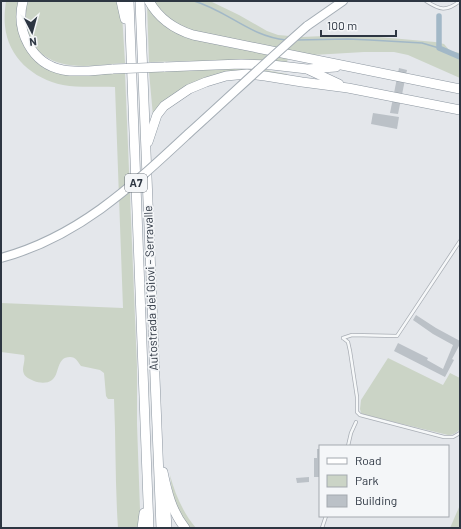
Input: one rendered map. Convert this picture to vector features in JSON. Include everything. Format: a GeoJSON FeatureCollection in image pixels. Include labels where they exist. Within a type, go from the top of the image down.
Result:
{"type":"FeatureCollection","features":[{"type":"Feature","properties":{"kind":"highway"},"geometry":{"type":"LineString","coordinates":[[23,1],[21,8],[21,22],[23,33],[28,45],[42,60],[51,66],[63,70],[76,71],[241,64],[272,65],[307,70],[348,66]]}},
{"type":"Feature","properties":{"kind":"highway"},"geometry":{"type":"LineString","coordinates":[[121,1],[124,10],[126,39],[133,89]]}},
{"type":"Feature","properties":{"kind":"highway","name":"Autostrada dei Giovi - Serravalle"},"geometry":{"type":"LineString","coordinates":[[129,1],[149,528]]}},
{"type":"Feature","properties":{"kind":"highway","name":"Autostrada dei Giovi - Serravalle"},"geometry":{"type":"LineString","coordinates":[[140,1],[161,528]]}},
{"type":"Feature","properties":{"kind":"highway"},"geometry":{"type":"LineString","coordinates":[[149,1],[153,9],[170,25],[180,31],[193,35],[460,89]]}},
{"type":"Feature","properties":{"kind":"highway"},"geometry":{"type":"LineString","coordinates":[[307,70],[348,88]]}},
{"type":"Feature","properties":{"kind":"highway"},"geometry":{"type":"LineString","coordinates":[[146,156],[152,128],[157,115],[164,106],[190,89],[226,76],[247,74],[348,88],[460,110]]}},
{"type":"Feature","properties":{"kind":"highway"},"geometry":{"type":"LineString","coordinates":[[158,441],[170,500],[185,528]]}},
{"type":"Feature","properties":{"kind":"highway"},"geometry":{"type":"LineString","coordinates":[[164,472],[168,528]]}},
{"type":"Feature","properties":{"kind":"highway"},"geometry":{"type":"LineString","coordinates":[[142,528],[148,492]]}},
{"type":"Feature","properties":{"kind":"main road"},"geometry":{"type":"LineString","coordinates":[[1,258],[22,252],[49,241],[75,227],[111,202],[165,156],[307,26],[343,1]]}},
{"type":"Feature","properties":{"kind":"lane"},"geometry":{"type":"LineString","coordinates":[[426,1],[438,9],[444,9],[455,5],[460,1]]}},
{"type":"Feature","properties":{"kind":"lane"},"geometry":{"type":"LineString","coordinates":[[460,241],[397,336],[352,335],[343,338],[348,342],[350,351],[357,397],[357,412],[360,416],[444,437],[453,437],[460,432]]}},
{"type":"Feature","properties":{"kind":"lane"},"geometry":{"type":"LineString","coordinates":[[348,445],[351,433],[356,422]]}},
{"type":"Feature","properties":{"kind":"lane"},"geometry":{"type":"LineString","coordinates":[[322,528],[326,517]]}},
{"type":"Feature","properties":{"kind":"green space"},"geometry":{"type":"Polygon","coordinates":[[[6,1],[19,1],[17,24],[20,37],[28,51],[38,61],[97,74],[125,73],[137,367],[140,528],[118,528],[114,399],[108,399],[106,396],[104,373],[100,370],[81,366],[78,361],[70,357],[62,360],[52,380],[45,383],[38,382],[29,379],[23,372],[24,355],[1,352],[1,303],[123,308],[115,87],[63,85],[42,78],[32,72],[17,57],[7,37],[5,26],[6,1]]]}},
{"type":"Feature","properties":{"kind":"green space"},"geometry":{"type":"Polygon","coordinates":[[[28,1],[119,1],[122,14],[125,63],[79,66],[67,65],[46,57],[37,50],[28,34],[25,16],[28,1]]]}},
{"type":"Feature","properties":{"kind":"green space"},"geometry":{"type":"Polygon","coordinates":[[[153,1],[210,1],[267,31],[278,35],[301,37],[347,35],[368,36],[444,44],[450,51],[460,53],[460,78],[408,55],[394,52],[313,55],[200,34],[165,18],[153,1]]]}},
{"type":"Feature","properties":{"kind":"green space"},"geometry":{"type":"Polygon","coordinates":[[[147,4],[160,21],[179,34],[288,58],[287,62],[245,60],[149,62],[147,4]]]}},
{"type":"Feature","properties":{"kind":"green space"},"geometry":{"type":"Polygon","coordinates":[[[241,67],[287,74],[286,78],[204,80],[153,116],[149,72],[241,67]]]}},
{"type":"Feature","properties":{"kind":"green space"},"geometry":{"type":"Polygon","coordinates":[[[388,358],[443,385],[450,373],[460,378],[460,429],[454,434],[448,435],[361,413],[361,400],[388,358]]]}},
{"type":"Feature","properties":{"kind":"green space"},"geometry":{"type":"Polygon","coordinates":[[[170,475],[180,503],[196,528],[190,528],[181,516],[172,489],[170,475]]]}},
{"type":"Feature","properties":{"kind":"green space"},"geometry":{"type":"Polygon","coordinates":[[[460,505],[460,528],[450,528],[460,505]]]}},
{"type":"Feature","properties":{"kind":"building"},"geometry":{"type":"Polygon","coordinates":[[[399,68],[407,70],[398,114],[390,113],[399,68]]]}},
{"type":"Feature","properties":{"kind":"building"},"geometry":{"type":"Polygon","coordinates":[[[373,113],[399,117],[397,129],[371,124],[373,113]]]}},
{"type":"Feature","properties":{"kind":"building"},"geometry":{"type":"Polygon","coordinates":[[[416,315],[460,341],[460,344],[452,359],[454,360],[445,377],[394,351],[398,343],[428,358],[427,360],[443,369],[453,345],[433,334],[413,320],[416,315]]]}},
{"type":"Feature","properties":{"kind":"building"},"geometry":{"type":"Polygon","coordinates":[[[317,449],[319,449],[319,477],[314,477],[314,458],[317,458],[317,449]]]}},
{"type":"Feature","properties":{"kind":"building"},"geometry":{"type":"Polygon","coordinates":[[[309,477],[309,482],[297,483],[296,478],[309,477]]]}},
{"type":"Feature","properties":{"kind":"waterway"},"geometry":{"type":"LineString","coordinates":[[194,1],[206,5],[261,34],[286,40]]}},
{"type":"Feature","properties":{"kind":"waterway"},"geometry":{"type":"LineString","coordinates":[[439,16],[439,48],[460,57]]}},
{"type":"Feature","properties":{"kind":"waterway"},"geometry":{"type":"LineString","coordinates":[[296,40],[370,40],[422,43],[439,48]]}}]}
